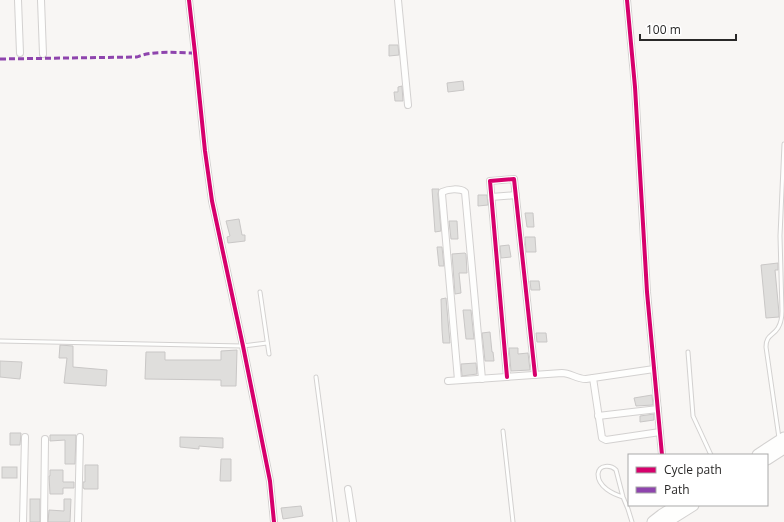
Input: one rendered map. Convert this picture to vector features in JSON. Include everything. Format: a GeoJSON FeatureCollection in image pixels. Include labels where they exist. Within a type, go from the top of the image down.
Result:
{"type":"FeatureCollection","features":[{"type":"Feature","properties":{"kind":"highway"},"geometry":{"type":"LineString","coordinates":[[760,454],[782,443]]}},
{"type":"Feature","properties":{"kind":"highway"},"geometry":{"type":"LineString","coordinates":[[768,458],[782,443]]}},
{"type":"Feature","properties":{"kind":"highway"},"geometry":{"type":"LineString","coordinates":[[668,517],[677,506]]}},
{"type":"Feature","properties":{"kind":"highway"},"geometry":{"type":"LineString","coordinates":[[653,522],[668,517],[691,506]]}},
{"type":"Feature","properties":{"kind":"street"},"geometry":{"type":"LineString","coordinates":[[18,0],[20,53]]}},
{"type":"Feature","properties":{"kind":"street"},"geometry":{"type":"LineString","coordinates":[[41,0],[43,54]]}},
{"type":"Feature","properties":{"kind":"street"},"geometry":{"type":"LineString","coordinates":[[189,0],[196,53],[205,151],[212,201],[270,481],[274,522]]}},
{"type":"Feature","properties":{"kind":"street"},"geometry":{"type":"LineString","coordinates":[[398,0],[408,105]]}},
{"type":"Feature","properties":{"kind":"street"},"geometry":{"type":"LineString","coordinates":[[627,0],[635,88],[646,285],[662,454]]}},
{"type":"Feature","properties":{"kind":"street"},"geometry":{"type":"LineString","coordinates":[[507,377],[490,181],[514,179],[535,375]]}},
{"type":"Feature","properties":{"kind":"street"},"geometry":{"type":"LineString","coordinates":[[458,380],[442,194],[442,192],[445,191],[462,190],[465,192],[482,378]]}},
{"type":"Feature","properties":{"kind":"street"},"geometry":{"type":"LineString","coordinates":[[492,196],[516,195]]}},
{"type":"Feature","properties":{"kind":"street"},"geometry":{"type":"LineString","coordinates":[[448,381],[566,373],[580,379],[654,370]]}},
{"type":"Feature","properties":{"kind":"street"},"geometry":{"type":"LineString","coordinates":[[593,378],[602,438],[604,439],[660,432]]}},
{"type":"Feature","properties":{"kind":"street"},"geometry":{"type":"LineString","coordinates":[[598,416],[658,410]]}},
{"type":"Feature","properties":{"kind":"street"},"geometry":{"type":"LineString","coordinates":[[23,522],[25,437]]}},
{"type":"Feature","properties":{"kind":"street"},"geometry":{"type":"LineString","coordinates":[[78,522],[80,437]]}},
{"type":"Feature","properties":{"kind":"street"},"geometry":{"type":"LineString","coordinates":[[44,522],[45,439]]}},
{"type":"Feature","properties":{"kind":"street"},"geometry":{"type":"LineString","coordinates":[[348,489],[353,522]]}},
{"type":"Feature","properties":{"kind":"lane"},"geometry":{"type":"LineString","coordinates":[[782,443],[773,402],[766,341],[779,328],[782,319],[780,236],[784,144]]}},
{"type":"Feature","properties":{"kind":"lane"},"geometry":{"type":"LineString","coordinates":[[260,292],[269,354]]}},
{"type":"Feature","properties":{"kind":"lane"},"geometry":{"type":"LineString","coordinates":[[0,341],[243,346],[267,343]]}},
{"type":"Feature","properties":{"kind":"lane"},"geometry":{"type":"LineString","coordinates":[[688,352],[693,416],[711,454]]}},
{"type":"Feature","properties":{"kind":"lane"},"geometry":{"type":"LineString","coordinates":[[316,377],[335,522]]}},
{"type":"Feature","properties":{"kind":"lane"},"geometry":{"type":"LineString","coordinates":[[503,431],[513,522]]}},
{"type":"Feature","properties":{"kind":"lane"},"geometry":{"type":"LineString","coordinates":[[623,497],[614,495],[602,485],[598,474],[602,468],[608,466],[613,467],[616,470],[623,497],[632,522]]}},
{"type":"Feature","properties":{"kind":"building"},"geometry":{"type":"Polygon","coordinates":[[[389,45],[398,45],[399,55],[389,56],[389,45]]]}},
{"type":"Feature","properties":{"kind":"building"},"geometry":{"type":"Polygon","coordinates":[[[463,81],[464,90],[448,92],[447,83],[463,81]]]}},
{"type":"Feature","properties":{"kind":"building"},"geometry":{"type":"Polygon","coordinates":[[[402,86],[403,101],[395,101],[394,92],[398,92],[398,87],[402,86]]]}},
{"type":"Feature","properties":{"kind":"building"},"geometry":{"type":"Polygon","coordinates":[[[432,189],[439,189],[438,194],[441,231],[435,232],[432,189]]]}},
{"type":"Feature","properties":{"kind":"building"},"geometry":{"type":"Polygon","coordinates":[[[478,195],[487,195],[488,205],[478,206],[478,195]]]}},
{"type":"Feature","properties":{"kind":"building"},"geometry":{"type":"Polygon","coordinates":[[[525,213],[533,213],[534,227],[527,227],[525,213]]]}},
{"type":"Feature","properties":{"kind":"building"},"geometry":{"type":"Polygon","coordinates":[[[239,219],[242,235],[245,235],[245,241],[228,243],[227,237],[230,236],[226,221],[239,219]]]}},
{"type":"Feature","properties":{"kind":"building"},"geometry":{"type":"Polygon","coordinates":[[[449,221],[457,221],[458,239],[451,239],[449,221]]]}},
{"type":"Feature","properties":{"kind":"building"},"geometry":{"type":"Polygon","coordinates":[[[525,237],[535,237],[536,252],[526,252],[525,237]]]}},
{"type":"Feature","properties":{"kind":"building"},"geometry":{"type":"Polygon","coordinates":[[[509,245],[511,257],[501,258],[500,246],[509,245]]]}},
{"type":"Feature","properties":{"kind":"building"},"geometry":{"type":"Polygon","coordinates":[[[437,247],[442,247],[444,266],[439,266],[437,247]]]}},
{"type":"Feature","properties":{"kind":"building"},"geometry":{"type":"Polygon","coordinates":[[[465,253],[467,273],[459,273],[461,293],[455,294],[452,254],[465,253]]]}},
{"type":"Feature","properties":{"kind":"building"},"geometry":{"type":"Polygon","coordinates":[[[778,263],[778,270],[775,270],[779,317],[766,318],[761,265],[778,263]]]}},
{"type":"Feature","properties":{"kind":"building"},"geometry":{"type":"Polygon","coordinates":[[[530,281],[539,281],[540,290],[531,290],[530,281]]]}},
{"type":"Feature","properties":{"kind":"building"},"geometry":{"type":"Polygon","coordinates":[[[446,298],[450,343],[443,343],[441,299],[446,298]]]}},
{"type":"Feature","properties":{"kind":"building"},"geometry":{"type":"Polygon","coordinates":[[[463,310],[471,310],[474,339],[466,339],[463,310]]]}},
{"type":"Feature","properties":{"kind":"building"},"geometry":{"type":"Polygon","coordinates":[[[490,332],[494,361],[485,361],[482,333],[490,332]]]}},
{"type":"Feature","properties":{"kind":"building"},"geometry":{"type":"Polygon","coordinates":[[[536,333],[546,333],[547,342],[537,342],[536,333]]]}},
{"type":"Feature","properties":{"kind":"building"},"geometry":{"type":"Polygon","coordinates":[[[60,345],[73,346],[73,367],[107,370],[106,386],[64,383],[67,358],[59,358],[60,345]]]}},
{"type":"Feature","properties":{"kind":"building"},"geometry":{"type":"Polygon","coordinates":[[[509,348],[518,348],[518,354],[528,353],[530,370],[511,371],[509,348]]]}},
{"type":"Feature","properties":{"kind":"building"},"geometry":{"type":"Polygon","coordinates":[[[237,350],[236,386],[221,386],[221,380],[145,379],[146,352],[165,352],[165,360],[221,360],[221,351],[237,350]]]}},
{"type":"Feature","properties":{"kind":"building"},"geometry":{"type":"Polygon","coordinates":[[[0,361],[22,362],[20,379],[0,377],[0,361]]]}},
{"type":"Feature","properties":{"kind":"building"},"geometry":{"type":"Polygon","coordinates":[[[476,363],[477,374],[462,376],[461,364],[476,363]]]}},
{"type":"Feature","properties":{"kind":"building"},"geometry":{"type":"Polygon","coordinates":[[[652,395],[653,405],[636,406],[634,398],[652,395]]]}},
{"type":"Feature","properties":{"kind":"building"},"geometry":{"type":"Polygon","coordinates":[[[654,414],[654,420],[640,422],[640,416],[654,414]]]}},
{"type":"Feature","properties":{"kind":"building"},"geometry":{"type":"Polygon","coordinates":[[[10,433],[21,433],[20,445],[10,445],[10,433]]]}},
{"type":"Feature","properties":{"kind":"building"},"geometry":{"type":"Polygon","coordinates":[[[50,435],[76,435],[75,464],[65,464],[65,440],[50,441],[50,435]]]}},
{"type":"Feature","properties":{"kind":"building"},"geometry":{"type":"Polygon","coordinates":[[[180,437],[223,438],[223,448],[199,446],[199,449],[180,447],[180,437]]]}},
{"type":"Feature","properties":{"kind":"building"},"geometry":{"type":"Polygon","coordinates":[[[221,459],[231,459],[231,481],[220,481],[221,459]]]}},
{"type":"Feature","properties":{"kind":"building"},"geometry":{"type":"Polygon","coordinates":[[[85,465],[98,465],[98,489],[83,488],[83,482],[85,482],[85,465]]]}},
{"type":"Feature","properties":{"kind":"building"},"geometry":{"type":"Polygon","coordinates":[[[2,467],[17,467],[17,478],[2,478],[2,467]]]}},
{"type":"Feature","properties":{"kind":"building"},"geometry":{"type":"Polygon","coordinates":[[[50,470],[63,470],[63,482],[74,482],[74,488],[63,488],[63,494],[50,494],[50,470]]]}},
{"type":"Feature","properties":{"kind":"building"},"geometry":{"type":"Polygon","coordinates":[[[30,499],[40,499],[40,522],[30,522],[30,499]]]}},
{"type":"Feature","properties":{"kind":"building"},"geometry":{"type":"Polygon","coordinates":[[[64,499],[71,499],[70,522],[48,522],[49,510],[64,511],[64,499]]]}},
{"type":"Feature","properties":{"kind":"building"},"geometry":{"type":"Polygon","coordinates":[[[301,506],[303,516],[283,519],[281,508],[301,506]]]}},
{"type":"Feature","properties":{"kind":"marked path"},"geometry":{"type":"LineString","coordinates":[[0,59],[137,57],[150,53],[195,53]]}},
{"type":"Feature","properties":{"kind":"cycle path"},"geometry":{"type":"LineString","coordinates":[[189,0],[205,151],[212,201],[270,481],[274,522]]}},
{"type":"Feature","properties":{"kind":"cycle path"},"geometry":{"type":"LineString","coordinates":[[627,0],[635,87],[647,292],[662,454]]}},
{"type":"Feature","properties":{"kind":"cycle path"},"geometry":{"type":"LineString","coordinates":[[507,377],[490,181],[514,179],[535,375]]}}]}
